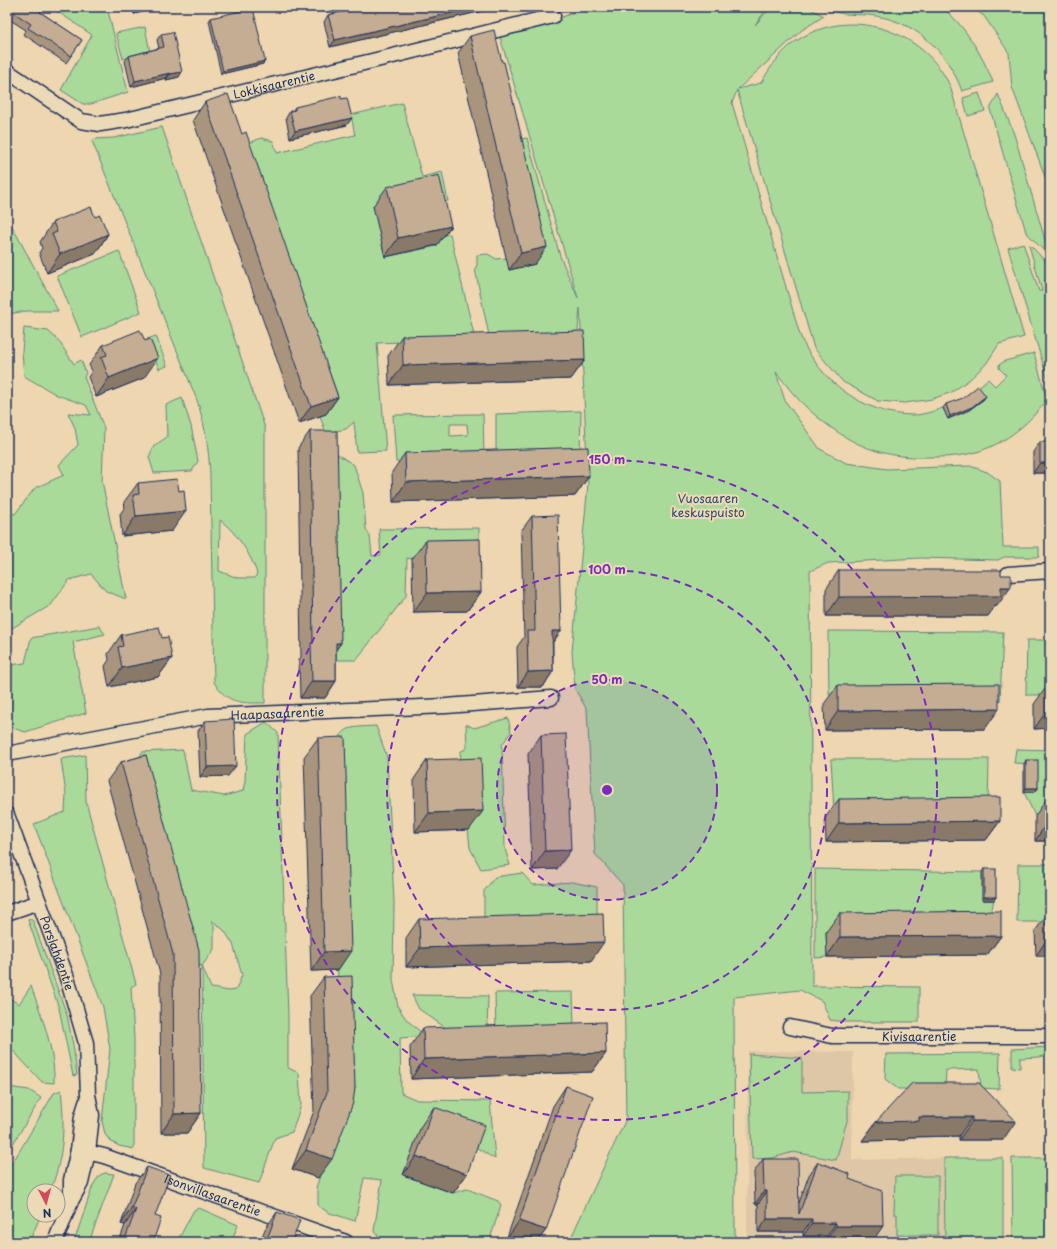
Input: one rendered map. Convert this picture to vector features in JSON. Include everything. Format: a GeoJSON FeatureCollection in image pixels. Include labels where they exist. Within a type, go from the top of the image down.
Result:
{"type":"FeatureCollection","features":[{"type":"Feature","properties":{"kind":"street","name":"Lokkisaarentie"},"geometry":{"type":"LineString","coordinates":[[7,71],[81,121],[100,124],[119,122],[397,56],[553,16]]}},
{"type":"Feature","properties":{"kind":"street"},"geometry":{"type":"LineString","coordinates":[[1008,574],[1050,571]]}},
{"type":"Feature","properties":{"kind":"street","name":"Haapasaarentie"},"geometry":{"type":"LineString","coordinates":[[7,754],[208,716],[439,707],[551,698]]}},
{"type":"Feature","properties":{"kind":"street","name":"Porslahdentie"},"geometry":{"type":"LineString","coordinates":[[7,815],[78,1010],[86,1043],[88,1095],[92,1115],[83,1151],[81,1183],[55,1242]]}},
{"type":"Feature","properties":{"kind":"street"},"geometry":{"type":"LineString","coordinates":[[7,913],[39,902]]}},
{"type":"Feature","properties":{"kind":"street","name":"Kivisaarentie"},"geometry":{"type":"LineString","coordinates":[[790,1027],[832,1036],[1050,1036]]}},
{"type":"Feature","properties":{"kind":"street","name":"Isonvillasaarentie"},"geometry":{"type":"LineString","coordinates":[[83,1151],[111,1158],[346,1242]]}},
{"type":"Feature","properties":{"kind":"shaded area"},"geometry":{"type":"Polygon","coordinates":[[[748,1051],[853,1052],[852,1160],[944,1158],[945,1242],[747,1241],[748,1051]]]}},
{"type":"Feature","properties":{"kind":"green space"},"geometry":{"type":"Polygon","coordinates":[[[51,7],[107,7],[128,92],[91,104],[83,104],[61,90],[92,35],[51,7]]]}},
{"type":"Feature","properties":{"kind":"green space","name":"Vuosaaren keskuspuisto"},"geometry":{"type":"Polygon","coordinates":[[[588,7],[768,7],[755,25],[771,7],[807,7],[824,16],[802,30],[738,89],[761,83],[773,64],[783,52],[801,38],[822,29],[843,24],[865,25],[886,30],[906,39],[924,51],[939,67],[950,86],[1024,337],[999,344],[986,364],[970,379],[952,392],[932,399],[905,403],[878,401],[843,382],[814,348],[737,90],[732,103],[800,335],[818,366],[831,380],[860,402],[877,409],[913,415],[925,414],[943,408],[948,419],[976,389],[988,379],[995,386],[1006,375],[999,368],[999,365],[1005,361],[1034,353],[1047,400],[1022,426],[1002,441],[991,447],[958,456],[907,457],[876,451],[839,433],[824,423],[803,404],[776,372],[785,401],[820,449],[846,463],[887,469],[970,466],[987,472],[1000,481],[1003,547],[1039,547],[1039,557],[1004,557],[998,560],[920,558],[828,563],[810,571],[812,986],[919,987],[919,1022],[845,1022],[830,1020],[822,1001],[800,990],[734,997],[735,1242],[569,1242],[626,1119],[623,885],[595,854],[587,710],[575,689],[572,652],[588,484],[580,308],[577,339],[490,340],[475,269],[477,265],[477,255],[488,254],[496,259],[507,258],[510,270],[507,141],[527,138],[560,256],[578,298],[500,37],[526,31],[588,7]]]}},
{"type":"Feature","properties":{"kind":"green space"},"geometry":{"type":"Polygon","coordinates":[[[824,7],[942,7],[966,32],[978,51],[993,82],[962,91],[956,76],[938,50],[927,39],[914,30],[885,18],[840,13],[824,7]]]}},
{"type":"Feature","properties":{"kind":"green space"},"geometry":{"type":"Polygon","coordinates":[[[971,7],[1050,7],[1050,190],[1012,87],[1009,53],[984,16],[971,7]]]}},
{"type":"Feature","properties":{"kind":"green space"},"geometry":{"type":"Polygon","coordinates":[[[145,27],[150,52],[123,59],[116,33],[145,27]]]}},
{"type":"Feature","properties":{"kind":"green space"},"geometry":{"type":"Polygon","coordinates":[[[979,93],[985,111],[968,116],[963,98],[979,93]]]}},
{"type":"Feature","properties":{"kind":"green space"},"geometry":{"type":"Polygon","coordinates":[[[998,94],[1014,134],[1050,257],[1026,232],[990,109],[998,94]]]}},
{"type":"Feature","properties":{"kind":"green space"},"geometry":{"type":"Polygon","coordinates":[[[402,103],[422,177],[442,172],[448,201],[428,205],[373,206],[385,257],[437,246],[435,236],[450,234],[475,339],[377,343],[386,451],[357,452],[354,422],[346,429],[326,433],[320,416],[326,414],[234,150],[261,138],[273,141],[277,153],[355,135],[351,115],[402,103]]]}},
{"type":"Feature","properties":{"kind":"green space"},"geometry":{"type":"Polygon","coordinates":[[[162,127],[265,428],[265,703],[235,701],[224,695],[214,682],[210,475],[206,437],[197,400],[92,141],[95,139],[114,138],[162,127]],[[220,520],[219,571],[238,578],[255,578],[257,573],[251,558],[237,537],[220,520]]]}},
{"type":"Feature","properties":{"kind":"green space"},"geometry":{"type":"Polygon","coordinates":[[[7,217],[58,311],[27,311],[7,314],[7,217]]]}},
{"type":"Feature","properties":{"kind":"green space"},"geometry":{"type":"Polygon","coordinates":[[[1023,243],[1039,291],[1042,291],[1029,245],[1050,266],[1049,384],[1008,248],[1023,243]]]}},
{"type":"Feature","properties":{"kind":"green space"},"geometry":{"type":"Polygon","coordinates":[[[119,251],[141,312],[82,337],[57,276],[119,251]]]}},
{"type":"Feature","properties":{"kind":"green space"},"geometry":{"type":"Polygon","coordinates":[[[24,328],[48,331],[58,340],[74,364],[81,360],[86,373],[84,377],[104,428],[102,481],[126,599],[106,591],[91,574],[69,580],[51,605],[7,631],[7,513],[15,514],[35,488],[64,475],[59,465],[78,445],[75,428],[68,413],[91,415],[86,405],[57,395],[24,376],[22,352],[24,328]]]}},
{"type":"Feature","properties":{"kind":"green space"},"geometry":{"type":"Polygon","coordinates":[[[156,336],[167,366],[159,369],[147,339],[156,336]]]}},
{"type":"Feature","properties":{"kind":"green space"},"geometry":{"type":"Polygon","coordinates":[[[182,398],[191,426],[198,461],[192,471],[154,473],[149,457],[154,446],[167,437],[166,405],[182,398]]]}},
{"type":"Feature","properties":{"kind":"green space"},"geometry":{"type":"Polygon","coordinates":[[[581,411],[580,454],[496,455],[496,414],[581,411]]]}},
{"type":"Feature","properties":{"kind":"green space"},"geometry":{"type":"Polygon","coordinates":[[[483,414],[484,457],[396,462],[393,415],[483,414]],[[450,424],[450,436],[468,435],[467,424],[450,424]]]}},
{"type":"Feature","properties":{"kind":"green space"},"geometry":{"type":"Polygon","coordinates":[[[337,454],[354,465],[363,493],[366,529],[370,536],[372,556],[381,555],[379,529],[479,528],[479,570],[407,558],[406,596],[356,660],[329,660],[337,454]]]}},
{"type":"Feature","properties":{"kind":"green space"},"geometry":{"type":"Polygon","coordinates":[[[99,626],[105,634],[73,642],[86,713],[25,732],[7,726],[7,668],[11,665],[25,663],[31,638],[99,626]]]}},
{"type":"Feature","properties":{"kind":"green space"},"geometry":{"type":"Polygon","coordinates":[[[828,631],[1003,632],[1000,701],[829,695],[828,631]]]}},
{"type":"Feature","properties":{"kind":"green space"},"geometry":{"type":"Polygon","coordinates":[[[1027,640],[1050,640],[1050,695],[1026,695],[1027,640]]]}},
{"type":"Feature","properties":{"kind":"green space"},"geometry":{"type":"Polygon","coordinates":[[[508,718],[511,732],[502,745],[505,849],[510,865],[481,869],[470,848],[460,752],[467,748],[466,724],[474,728],[508,718]]]}},
{"type":"Feature","properties":{"kind":"green space"},"geometry":{"type":"Polygon","coordinates":[[[266,722],[278,733],[288,1016],[288,1068],[299,1073],[301,1105],[292,1132],[275,1138],[259,1183],[204,1168],[202,966],[190,962],[134,770],[142,752],[183,750],[191,790],[224,796],[243,791],[245,781],[247,734],[266,722]],[[211,920],[214,926],[214,949],[202,966],[211,988],[229,991],[236,990],[242,975],[233,944],[224,930],[211,920]]]}},
{"type":"Feature","properties":{"kind":"green space"},"geometry":{"type":"Polygon","coordinates":[[[376,726],[387,757],[394,902],[393,980],[398,1007],[406,1019],[425,1036],[400,1038],[401,1093],[417,1100],[490,1101],[495,1159],[471,1144],[453,1193],[467,1189],[498,1201],[501,1205],[489,1242],[393,1242],[380,1238],[374,1231],[382,1180],[364,1178],[355,1221],[330,1213],[318,1206],[318,1190],[316,1188],[342,1108],[331,756],[339,739],[346,730],[357,727],[376,726]]]}},
{"type":"Feature","properties":{"kind":"green space"},"geometry":{"type":"Polygon","coordinates":[[[1016,749],[1050,750],[1050,816],[1035,816],[1024,792],[1035,792],[1035,764],[1014,763],[1016,749]]]}},
{"type":"Feature","properties":{"kind":"green space"},"geometry":{"type":"Polygon","coordinates":[[[85,755],[86,802],[136,984],[131,987],[134,1038],[134,1149],[119,1146],[110,1141],[105,1134],[102,1121],[110,1049],[103,1007],[34,824],[65,812],[66,794],[61,759],[85,755]]]}},
{"type":"Feature","properties":{"kind":"green space"},"geometry":{"type":"Polygon","coordinates":[[[831,759],[989,759],[988,809],[834,811],[831,759]]]}},
{"type":"Feature","properties":{"kind":"green space"},"geometry":{"type":"Polygon","coordinates":[[[1018,864],[1050,864],[1050,922],[1017,922],[1018,864]]]}},
{"type":"Feature","properties":{"kind":"green space"},"geometry":{"type":"Polygon","coordinates":[[[815,869],[982,872],[994,900],[987,930],[826,932],[827,957],[815,958],[815,869]]]}},
{"type":"Feature","properties":{"kind":"green space"},"geometry":{"type":"Polygon","coordinates":[[[522,873],[533,885],[572,882],[597,887],[597,922],[484,924],[484,891],[495,877],[522,873]]]}},
{"type":"Feature","properties":{"kind":"green space"},"geometry":{"type":"Polygon","coordinates":[[[30,919],[33,921],[67,1015],[77,1075],[73,1076],[59,1008],[28,920],[30,919]]]}},
{"type":"Feature","properties":{"kind":"green space"},"geometry":{"type":"Polygon","coordinates":[[[31,986],[50,1046],[54,1071],[54,1083],[42,1082],[7,1044],[7,997],[19,1004],[31,986]]]}},
{"type":"Feature","properties":{"kind":"green space"},"geometry":{"type":"Polygon","coordinates":[[[573,992],[574,1029],[496,1031],[495,993],[573,992]]]}},
{"type":"Feature","properties":{"kind":"green space"},"geometry":{"type":"Polygon","coordinates":[[[412,995],[488,996],[487,1032],[453,1033],[419,1009],[412,995]]]}},
{"type":"Feature","properties":{"kind":"green space"},"geometry":{"type":"Polygon","coordinates":[[[1050,1047],[1050,1054],[1039,1057],[1020,1058],[1020,1068],[1012,1067],[1012,1049],[1050,1047]]]}},
{"type":"Feature","properties":{"kind":"green space"},"geometry":{"type":"Polygon","coordinates":[[[1000,1053],[999,1089],[981,1088],[979,1069],[946,1070],[945,1089],[898,1089],[885,1079],[886,1054],[1000,1053]]]}},
{"type":"Feature","properties":{"kind":"green space"},"geometry":{"type":"Polygon","coordinates":[[[749,1054],[802,1058],[802,1092],[848,1091],[848,1117],[836,1160],[793,1152],[773,1158],[752,1159],[749,1054]]]}},
{"type":"Feature","properties":{"kind":"green space"},"geometry":{"type":"Polygon","coordinates":[[[7,1087],[29,1090],[41,1098],[11,1147],[7,1145],[7,1087]]]}},
{"type":"Feature","properties":{"kind":"green space"},"geometry":{"type":"Polygon","coordinates":[[[61,1090],[63,1116],[61,1154],[55,1178],[53,1183],[26,1183],[26,1223],[37,1223],[29,1242],[7,1242],[7,1172],[54,1093],[61,1090]]]}},
{"type":"Feature","properties":{"kind":"green space"},"geometry":{"type":"Polygon","coordinates":[[[944,1158],[1003,1158],[1003,1241],[945,1242],[944,1158]]]}},
{"type":"Feature","properties":{"kind":"green space"},"geometry":{"type":"Polygon","coordinates":[[[1012,1158],[1050,1158],[1050,1242],[1013,1242],[1012,1158]]]}},
{"type":"Feature","properties":{"kind":"green space"},"geometry":{"type":"Polygon","coordinates":[[[105,1173],[114,1174],[89,1242],[74,1242],[93,1185],[100,1175],[105,1173]]]}},
{"type":"Feature","properties":{"kind":"green space"},"geometry":{"type":"Polygon","coordinates":[[[895,1176],[938,1176],[938,1235],[897,1235],[897,1214],[894,1214],[895,1176]]]}},
{"type":"Feature","properties":{"kind":"green space"},"geometry":{"type":"Polygon","coordinates":[[[199,1208],[238,1225],[231,1242],[177,1242],[194,1210],[199,1208]]]}},
{"type":"Feature","properties":{"kind":"building"},"geometry":{"type":"Polygon","coordinates":[[[7,7],[43,7],[40,12],[82,40],[71,56],[28,28],[31,24],[7,7]]]}},
{"type":"Feature","properties":{"kind":"building"},"geometry":{"type":"Polygon","coordinates":[[[362,7],[476,7],[335,40],[328,15],[362,7]]]}},
{"type":"Feature","properties":{"kind":"building"},"geometry":{"type":"Polygon","coordinates":[[[253,8],[265,61],[223,71],[211,18],[253,8]]]}},
{"type":"Feature","properties":{"kind":"building"},"geometry":{"type":"Polygon","coordinates":[[[494,30],[502,62],[504,62],[547,247],[521,253],[470,36],[494,30]]]}},
{"type":"Feature","properties":{"kind":"building"},"geometry":{"type":"Polygon","coordinates":[[[173,32],[182,72],[170,73],[135,81],[129,56],[164,47],[161,34],[173,32]]]}},
{"type":"Feature","properties":{"kind":"building"},"geometry":{"type":"Polygon","coordinates":[[[228,94],[242,134],[246,132],[338,397],[311,406],[205,102],[228,94]]]}},
{"type":"Feature","properties":{"kind":"building"},"geometry":{"type":"Polygon","coordinates":[[[341,96],[341,99],[347,98],[352,118],[295,131],[290,111],[295,110],[295,107],[341,96]]]}},
{"type":"Feature","properties":{"kind":"building"},"geometry":{"type":"Polygon","coordinates":[[[7,101],[11,104],[7,111],[7,101]]]}},
{"type":"Feature","properties":{"kind":"building"},"geometry":{"type":"Polygon","coordinates":[[[439,175],[451,226],[398,238],[387,187],[439,175]]]}},
{"type":"Feature","properties":{"kind":"building"},"geometry":{"type":"Polygon","coordinates":[[[91,207],[95,217],[100,215],[108,234],[60,254],[52,234],[57,232],[53,222],[91,207]]]}},
{"type":"Feature","properties":{"kind":"building"},"geometry":{"type":"Polygon","coordinates":[[[140,330],[145,341],[150,339],[158,358],[109,378],[101,357],[107,355],[103,345],[140,330]]]}},
{"type":"Feature","properties":{"kind":"building"},"geometry":{"type":"Polygon","coordinates":[[[584,331],[585,360],[403,365],[402,336],[584,331]]]}},
{"type":"Feature","properties":{"kind":"building"},"geometry":{"type":"Polygon","coordinates":[[[978,386],[986,396],[972,407],[950,416],[946,404],[963,398],[978,386]]]}},
{"type":"Feature","properties":{"kind":"building"},"geometry":{"type":"Polygon","coordinates":[[[310,431],[337,431],[341,643],[336,643],[336,681],[312,681],[311,643],[313,643],[310,431]]]}},
{"type":"Feature","properties":{"kind":"building"},"geometry":{"type":"Polygon","coordinates":[[[1040,442],[1050,442],[1050,463],[1040,463],[1040,442]]]}},
{"type":"Feature","properties":{"kind":"building"},"geometry":{"type":"Polygon","coordinates":[[[588,447],[589,476],[406,482],[405,453],[588,447]]]}},
{"type":"Feature","properties":{"kind":"building"},"geometry":{"type":"Polygon","coordinates":[[[177,479],[179,491],[184,490],[186,511],[136,516],[133,495],[139,494],[138,483],[177,479]]]}},
{"type":"Feature","properties":{"kind":"building"},"geometry":{"type":"Polygon","coordinates":[[[558,515],[561,631],[552,631],[553,671],[528,672],[527,631],[535,631],[532,516],[558,515]]]}},
{"type":"Feature","properties":{"kind":"building"},"geometry":{"type":"Polygon","coordinates":[[[480,539],[481,592],[427,593],[426,540],[480,539]]]}},
{"type":"Feature","properties":{"kind":"building"},"geometry":{"type":"Polygon","coordinates":[[[839,570],[1001,570],[1001,575],[1011,575],[1011,587],[1001,587],[1001,596],[839,597],[839,570]]]}},
{"type":"Feature","properties":{"kind":"building"},"geometry":{"type":"Polygon","coordinates":[[[159,627],[162,638],[168,637],[172,658],[122,668],[118,647],[123,646],[121,635],[159,627]]]}},
{"type":"Feature","properties":{"kind":"building"},"geometry":{"type":"Polygon","coordinates":[[[999,684],[999,709],[838,711],[838,685],[999,684]]]}},
{"type":"Feature","properties":{"kind":"building"},"geometry":{"type":"Polygon","coordinates":[[[1048,685],[1050,685],[1050,709],[1048,709],[1048,685]]]}},
{"type":"Feature","properties":{"kind":"building"},"geometry":{"type":"Polygon","coordinates":[[[234,719],[236,766],[207,767],[205,721],[234,719]]]}},
{"type":"Feature","properties":{"kind":"building"},"geometry":{"type":"Polygon","coordinates":[[[566,734],[571,850],[545,851],[541,735],[566,734]]]}},
{"type":"Feature","properties":{"kind":"building"},"geometry":{"type":"Polygon","coordinates":[[[345,737],[351,951],[324,952],[318,738],[345,737]]]}},
{"type":"Feature","properties":{"kind":"building"},"geometry":{"type":"Polygon","coordinates":[[[146,755],[199,950],[201,1113],[174,1114],[173,954],[121,762],[146,755]]]}},
{"type":"Feature","properties":{"kind":"building"},"geometry":{"type":"Polygon","coordinates":[[[481,758],[483,811],[429,813],[427,760],[481,758]]]}},
{"type":"Feature","properties":{"kind":"building"},"geometry":{"type":"Polygon","coordinates":[[[1026,760],[1038,760],[1038,788],[1026,788],[1026,760]]]}},
{"type":"Feature","properties":{"kind":"building"},"geometry":{"type":"Polygon","coordinates":[[[1000,797],[1000,821],[839,823],[839,799],[1000,797]]]}},
{"type":"Feature","properties":{"kind":"building"},"geometry":{"type":"Polygon","coordinates":[[[1048,797],[1050,797],[1050,821],[1048,821],[1048,797]]]}},
{"type":"Feature","properties":{"kind":"building"},"geometry":{"type":"Polygon","coordinates":[[[7,857],[11,859],[7,865],[7,857]]]}},
{"type":"Feature","properties":{"kind":"building"},"geometry":{"type":"Polygon","coordinates":[[[984,869],[996,869],[996,897],[984,897],[984,869]]]}},
{"type":"Feature","properties":{"kind":"building"},"geometry":{"type":"Polygon","coordinates":[[[1001,911],[1001,936],[840,937],[840,913],[1001,911]]]}},
{"type":"Feature","properties":{"kind":"building"},"geometry":{"type":"Polygon","coordinates":[[[1050,912],[1050,936],[1049,936],[1050,912]]]}},
{"type":"Feature","properties":{"kind":"building"},"geometry":{"type":"Polygon","coordinates":[[[603,913],[604,942],[420,948],[419,919],[603,913]]]}},
{"type":"Feature","properties":{"kind":"building"},"geometry":{"type":"Polygon","coordinates":[[[352,976],[355,1088],[353,1103],[332,1159],[306,1150],[327,1092],[324,977],[352,976]]]}},
{"type":"Feature","properties":{"kind":"building"},"geometry":{"type":"Polygon","coordinates":[[[605,1022],[606,1053],[424,1059],[423,1028],[605,1022]]]}},
{"type":"Feature","properties":{"kind":"building"},"geometry":{"type":"Polygon","coordinates":[[[912,1083],[979,1083],[1016,1121],[972,1121],[972,1117],[919,1117],[919,1121],[876,1122],[912,1083]]]}},
{"type":"Feature","properties":{"kind":"building"},"geometry":{"type":"Polygon","coordinates":[[[566,1086],[593,1096],[546,1230],[519,1221],[566,1086]]]}},
{"type":"Feature","properties":{"kind":"building"},"geometry":{"type":"Polygon","coordinates":[[[434,1107],[485,1125],[467,1174],[416,1156],[434,1107]]]}},
{"type":"Feature","properties":{"kind":"building"},"geometry":{"type":"Polygon","coordinates":[[[763,1159],[798,1159],[799,1214],[818,1162],[850,1174],[849,1179],[882,1191],[883,1226],[836,1226],[836,1223],[812,1223],[812,1219],[767,1219],[767,1191],[764,1191],[763,1159]]]}},
{"type":"Feature","properties":{"kind":"building"},"geometry":{"type":"Polygon","coordinates":[[[147,1167],[170,1175],[155,1216],[161,1218],[153,1242],[124,1242],[136,1209],[132,1207],[147,1167]]]}},
{"type":"Feature","properties":{"kind":"building"},"geometry":{"type":"Polygon","coordinates":[[[277,1212],[300,1220],[292,1242],[266,1242],[277,1212]]]}}]}
